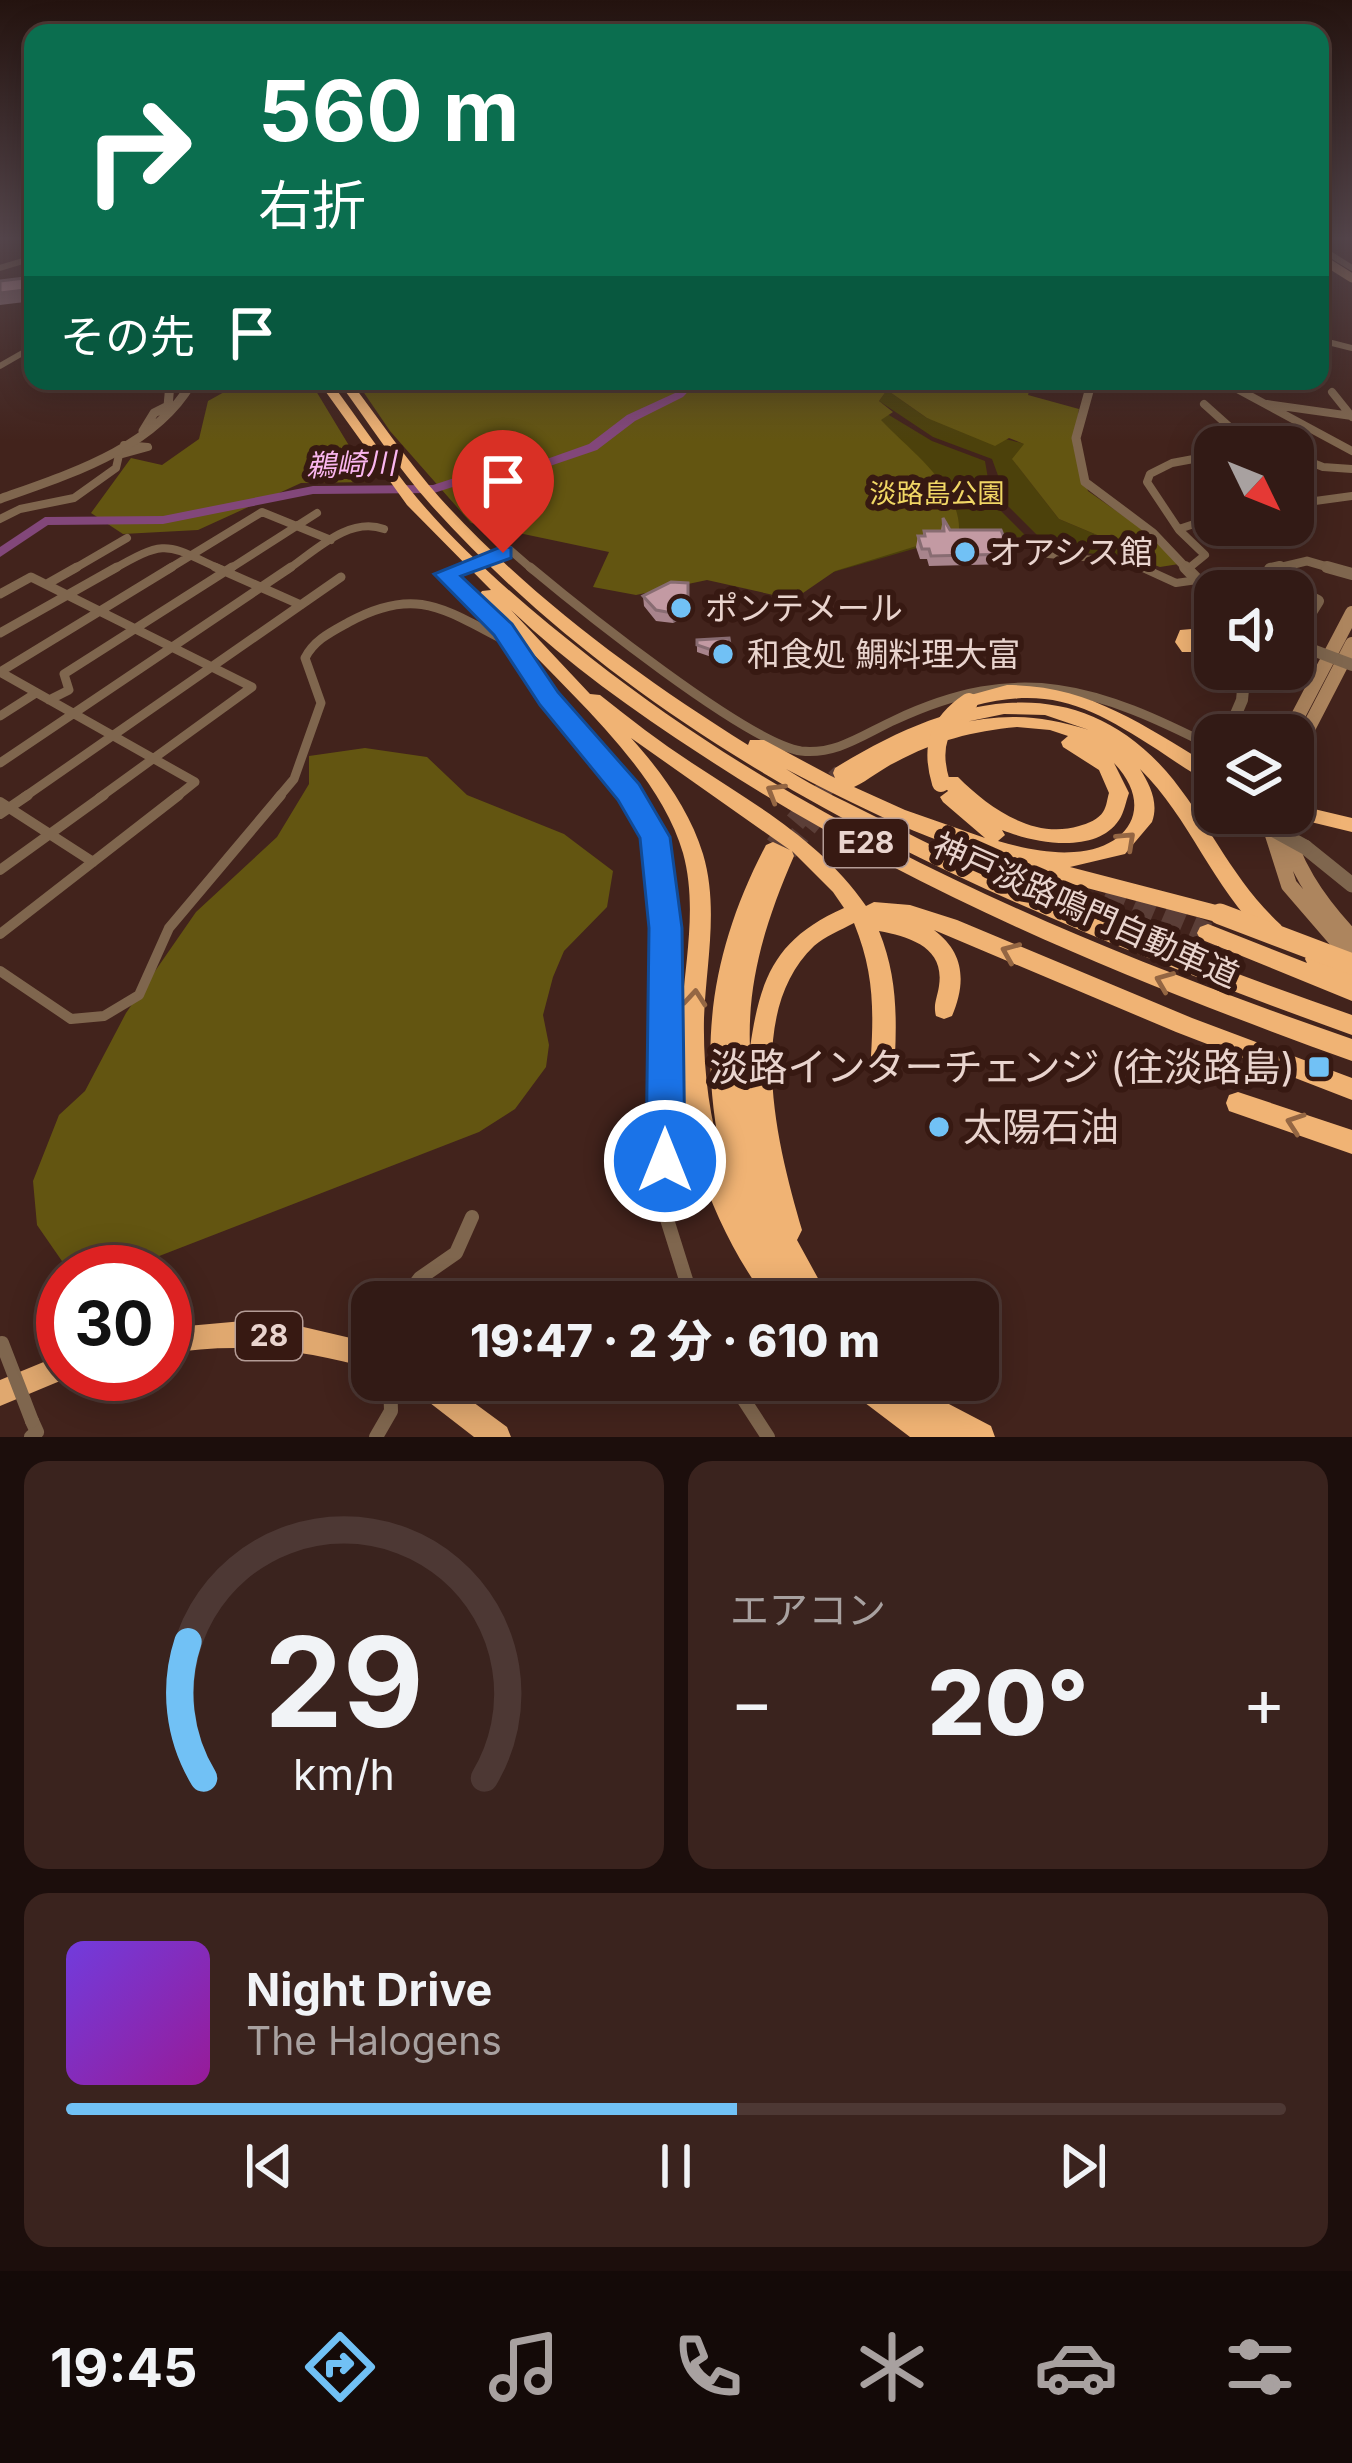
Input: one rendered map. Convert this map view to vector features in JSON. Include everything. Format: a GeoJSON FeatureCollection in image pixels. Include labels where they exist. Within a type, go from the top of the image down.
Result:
{"type":"FeatureCollection","features":[{"type":"Feature","properties":{"kind":"highway","name":"神戸淡路鳴門自動車道"},"geometry":{"type":"LineString","coordinates":[[330,390],[362,437],[453,545],[544,631],[650,712],[837,828],[1062,938],[1220,1003],[1352,1050]]}},
{"type":"Feature","properties":{"kind":"highway","name":"神戸淡路鳴門自動車道"},"geometry":{"type":"LineString","coordinates":[[350,390],[453,545],[637,680],[789,778],[916,846],[1141,948],[1352,1025]]}},
{"type":"Feature","properties":{"kind":"highway"},"geometry":{"type":"LineString","coordinates":[[453,545],[494,603],[561,670],[642,737],[801,842],[838,878],[864,919],[882,968],[887,1010],[883,1056]]}},
{"type":"Feature","properties":{"kind":"highway"},"geometry":{"type":"LineString","coordinates":[[1188,648],[1186,634],[1194,633]]}},
{"type":"Feature","properties":{"kind":"highway"},"geometry":{"type":"LineString","coordinates":[[561,670],[667,799],[692,850],[700,913],[692,1039],[700,1134],[730,1220],[773,1281]]}},
{"type":"Feature","properties":{"kind":"highway"},"geometry":{"type":"LineString","coordinates":[[637,680],[835,785],[948,834],[1214,923],[1352,961]]}},
{"type":"Feature","properties":{"kind":"highway"},"geometry":{"type":"LineString","coordinates":[[995,836],[957,806],[937,748],[945,721],[969,702],[1019,691],[1078,698],[1194,754]]}},
{"type":"Feature","properties":{"kind":"highway"},"geometry":{"type":"LineString","coordinates":[[948,834],[1039,858],[1094,859],[1117,851],[1136,836],[1145,817],[1144,796],[1134,774],[1116,755],[1081,733],[1057,726],[998,723],[924,741],[847,777],[918,728],[979,708],[1037,708],[1080,720],[1119,739],[1150,766],[1226,881],[1262,922],[1294,946],[1352,977]]}},
{"type":"Feature","properties":{"kind":"highway"},"geometry":{"type":"LineString","coordinates":[[924,741],[989,731],[1055,736],[1098,758],[1113,775],[1120,802],[1111,818],[1095,830],[1070,836],[1040,835],[996,819],[946,783]]}},
{"type":"Feature","properties":{"kind":"highway"},"geometry":{"type":"LineString","coordinates":[[1314,816],[1352,825]]}},
{"type":"Feature","properties":{"kind":"highway"},"geometry":{"type":"LineString","coordinates":[[779,1281],[730,1147],[722,1078],[722,1012],[730,953],[747,900],[778,853],[744,955],[736,1014],[736,1076],[756,1175],[805,1281]]}},
{"type":"Feature","properties":{"kind":"highway"},"geometry":{"type":"LineString","coordinates":[[944,1010],[953,979],[947,954],[920,932],[877,917],[910,914],[949,926],[1201,1032],[1352,1089]]}},
{"type":"Feature","properties":{"kind":"highway"},"geometry":{"type":"LineString","coordinates":[[809,1281],[768,1149],[762,1066],[769,998],[780,967],[797,944],[823,925],[849,921]]}},
{"type":"Feature","properties":{"kind":"highway"},"geometry":{"type":"LineString","coordinates":[[1214,923],[1352,991]]}},
{"type":"Feature","properties":{"kind":"highway"},"geometry":{"type":"LineString","coordinates":[[1238,1103],[1352,1142]]}},
{"type":"Feature","properties":{"kind":"highway","name":"28"},"geometry":{"type":"LineString","coordinates":[[192,1337],[224,1333],[282,1336],[351,1351]]}},
{"type":"Feature","properties":{"kind":"highway"},"geometry":{"type":"LineString","coordinates":[[0,1393],[36,1378]]}},
{"type":"Feature","properties":{"kind":"highway"},"geometry":{"type":"LineString","coordinates":[[449,1401],[497,1437]]}},
{"type":"Feature","properties":{"kind":"highway"},"geometry":{"type":"LineString","coordinates":[[886,1401],[935,1437]]}},
{"type":"Feature","properties":{"kind":"highway"},"geometry":{"type":"LineString","coordinates":[[918,1401],[980,1437]]}},
{"type":"Feature","properties":{"kind":"main road"},"geometry":{"type":"LineString","coordinates":[[1299,714],[1352,613]]}},
{"type":"Feature","properties":{"kind":"main road"},"geometry":{"type":"LineString","coordinates":[[1314,717],[1352,644]]}},
{"type":"Feature","properties":{"kind":"main road"},"geometry":{"type":"LineString","coordinates":[[1273,834],[1289,885],[1352,961]]}},
{"type":"Feature","properties":{"kind":"main road"},"geometry":{"type":"LineString","coordinates":[[1286,834],[1306,880],[1352,938]]}},
{"type":"Feature","properties":{"kind":"street"},"geometry":{"type":"LineString","coordinates":[[138,436],[154,413],[168,406],[169,390]]}},
{"type":"Feature","properties":{"kind":"street"},"geometry":{"type":"LineString","coordinates":[[0,499],[138,436],[184,404],[190,390]]}},
{"type":"Feature","properties":{"kind":"street"},"geometry":{"type":"LineString","coordinates":[[1089,390],[1076,438],[1080,474],[1090,489],[1153,533],[1194,574]]}},
{"type":"Feature","properties":{"kind":"street"},"geometry":{"type":"LineString","coordinates":[[1238,390],[1352,452]]}},
{"type":"Feature","properties":{"kind":"street"},"geometry":{"type":"LineString","coordinates":[[1332,392],[1352,416]]}},
{"type":"Feature","properties":{"kind":"street"},"geometry":{"type":"LineString","coordinates":[[1262,403],[1352,416]]}},
{"type":"Feature","properties":{"kind":"street"},"geometry":{"type":"LineString","coordinates":[[1204,404],[1229,426]]}},
{"type":"Feature","properties":{"kind":"street"},"geometry":{"type":"LineString","coordinates":[[0,519],[20,509],[74,497],[116,468],[119,455],[148,447],[121,444]]}},
{"type":"Feature","properties":{"kind":"street"},"geometry":{"type":"LineString","coordinates":[[1189,568],[1205,555],[1182,538],[1162,513],[1147,482],[1150,474],[1172,463],[1194,459]]}},
{"type":"Feature","properties":{"kind":"street"},"geometry":{"type":"LineString","coordinates":[[1314,463],[1352,469]]}},
{"type":"Feature","properties":{"kind":"street"},"geometry":{"type":"LineString","coordinates":[[1314,501],[1352,496]]}},
{"type":"Feature","properties":{"kind":"street"},"geometry":{"type":"LineString","coordinates":[[0,934],[195,782],[0,672],[262,512],[331,540]]}},
{"type":"Feature","properties":{"kind":"street"},"geometry":{"type":"LineString","coordinates":[[49,700],[69,690],[64,674],[317,513]]}},
{"type":"Feature","properties":{"kind":"street"},"geometry":{"type":"LineString","coordinates":[[0,763],[331,540],[360,524],[384,529]]}},
{"type":"Feature","properties":{"kind":"street"},"geometry":{"type":"LineString","coordinates":[[1179,529],[1194,524]]}},
{"type":"Feature","properties":{"kind":"street"},"geometry":{"type":"LineString","coordinates":[[47,584],[127,538]]}},
{"type":"Feature","properties":{"kind":"street"},"geometry":{"type":"LineString","coordinates":[[116,544],[135,554]]}},
{"type":"Feature","properties":{"kind":"street"},"geometry":{"type":"LineString","coordinates":[[686,1281],[665,1213],[666,928],[655,837],[628,792],[565,719],[513,644],[446,574],[453,545],[503,553],[510,550],[629,648],[794,749],[839,750],[934,702],[971,688],[1011,681],[1055,684],[1117,701],[1194,750]]}},
{"type":"Feature","properties":{"kind":"street"},"geometry":{"type":"LineString","coordinates":[[0,633],[135,554],[168,546],[301,605]]}},
{"type":"Feature","properties":{"kind":"street"},"geometry":{"type":"LineString","coordinates":[[1048,555],[1131,562],[1176,583],[1194,580]]}},
{"type":"Feature","properties":{"kind":"street"},"geometry":{"type":"LineString","coordinates":[[1281,570],[1306,561],[1349,574]]}},
{"type":"Feature","properties":{"kind":"street"},"geometry":{"type":"LineString","coordinates":[[0,594],[31,577],[252,687],[0,871]]}},
{"type":"Feature","properties":{"kind":"street"},"geometry":{"type":"LineString","coordinates":[[93,862],[3,808],[341,577]]}},
{"type":"Feature","properties":{"kind":"street"},"geometry":{"type":"LineString","coordinates":[[0,971],[71,1019],[104,1016],[139,995],[169,928],[294,779],[320,703],[319,687],[305,658],[318,640],[379,604],[407,598],[513,644]]}},
{"type":"Feature","properties":{"kind":"street"},"geometry":{"type":"LineString","coordinates":[[1314,649],[1352,661],[1330,686]]}},
{"type":"Feature","properties":{"kind":"street"},"geometry":{"type":"LineString","coordinates":[[0,716],[36,693]]}},
{"type":"Feature","properties":{"kind":"street"},"geometry":{"type":"LineString","coordinates":[[1281,834],[1352,884]]}},
{"type":"Feature","properties":{"kind":"street"},"geometry":{"type":"LineString","coordinates":[[418,1281],[456,1253],[472,1217]]}},
{"type":"Feature","properties":{"kind":"street"},"geometry":{"type":"LineString","coordinates":[[1,1342],[32,1429]]}},
{"type":"Feature","properties":{"kind":"street"},"geometry":{"type":"LineString","coordinates":[[376,1437],[392,1411],[392,1401]]}},
{"type":"Feature","properties":{"kind":"street"},"geometry":{"type":"LineString","coordinates":[[744,1401],[768,1437]]}},
{"type":"Feature","properties":{"kind":"green space"},"geometry":{"type":"Polygon","coordinates":[[[228,390],[315,390],[371,482],[301,483],[198,530],[123,534],[91,513],[131,458],[162,465],[199,439],[208,401],[228,390]]]}},
{"type":"Feature","properties":{"kind":"green space"},"geometry":{"type":"Polygon","coordinates":[[[362,390],[887,390],[879,401],[893,412],[881,420],[943,485],[958,516],[959,533],[835,571],[803,593],[778,596],[707,580],[636,595],[593,587],[609,552],[471,523],[390,431],[362,390]]]}},
{"type":"Feature","properties":{"kind":"green space","name":"淡路島公園"},"geometry":{"type":"Polygon","coordinates":[[[887,390],[927,418],[1025,444],[1013,460],[1059,519],[1126,547],[1130,557],[1052,550],[999,497],[1000,481],[992,459],[933,437],[879,401],[887,390]]]}},
{"type":"Feature","properties":{"kind":"green space"},"geometry":{"type":"Polygon","coordinates":[[[887,390],[1029,390],[1028,395],[1079,409],[1073,445],[1088,491],[1145,531],[1179,564],[1160,567],[1125,555],[1121,545],[1059,519],[1012,459],[1024,444],[1009,438],[995,446],[927,418],[887,390]]]}},
{"type":"Feature","properties":{"kind":"green space","name":"淡路島公園"},"geometry":{"type":"Polygon","coordinates":[[[879,409],[932,441],[985,461],[992,502],[1027,537],[948,539],[823,575],[880,437],[879,409]]]}},
{"type":"Feature","properties":{"kind":"green space"},"geometry":{"type":"Polygon","coordinates":[[[365,748],[427,757],[467,795],[564,834],[613,871],[607,907],[564,951],[553,977],[543,1015],[549,1045],[546,1067],[515,1109],[479,1132],[188,1245],[51,1245],[37,1225],[33,1181],[59,1115],[85,1091],[126,1013],[196,912],[277,837],[309,784],[309,756],[365,748]]]}},
{"type":"Feature","properties":{"kind":"building"},"geometry":{"type":"Polygon","coordinates":[[[943,518],[950,530],[1001,530],[1011,535],[1017,547],[1009,548],[1011,554],[931,556],[929,549],[922,549],[918,536],[925,536],[924,531],[944,531],[943,518]]]}},
{"type":"Feature","properties":{"kind":"building"},"geometry":{"type":"Polygon","coordinates":[[[671,582],[688,583],[688,605],[672,613],[656,610],[643,596],[671,582]]]}},
{"type":"Feature","properties":{"kind":"building"},"geometry":{"type":"Polygon","coordinates":[[[729,638],[732,657],[697,645],[697,640],[729,638]]]}},
{"type":"Feature","properties":{"kind":"waterway","name":"鵜崎川"},"geometry":{"type":"LineString","coordinates":[[0,553],[45,521],[163,520],[313,490],[434,489],[488,471],[546,463],[593,447],[631,418],[684,390]]}},
{"type":"Feature","properties":{"kind":"tunnel"},"geometry":{"type":"LineString","coordinates":[[817,796],[841,773]]}},
{"type":"Feature","properties":{"kind":"tunnel"},"geometry":{"type":"LineString","coordinates":[[775,846],[817,796]]}},
{"type":"Feature","properties":{"kind":"tunnel"},"geometry":{"type":"LineString","coordinates":[[787,851],[826,803]]}},
{"type":"Feature","properties":{"kind":"tunnel"},"geometry":{"type":"LineString","coordinates":[[1107,890],[1208,933]]}},
{"type":"Feature","properties":{"kind":"place","name":"オアシス館"},"geometry":{"type":"Point","coordinates":[965,552]}},
{"type":"Feature","properties":{"kind":"place","name":"ポンテメール"},"geometry":{"type":"Point","coordinates":[681,608]}},
{"type":"Feature","properties":{"kind":"place","name":"和食処 鯛料理大富"},"geometry":{"type":"Point","coordinates":[723,654]}},
{"type":"Feature","properties":{"kind":"place","name":"淡路インターチェンジ (往淡路島)"},"geometry":{"type":"Point","coordinates":[1319,1067]}},
{"type":"Feature","properties":{"kind":"place","name":"太陽石油"},"geometry":{"type":"Point","coordinates":[939,1127]}},
{"type":"Feature","properties":{"kind":"route"},"geometry":{"type":"LineString","coordinates":[[503,553],[446,574],[503,629],[565,719],[628,792],[655,837],[666,928],[665,1161]]}}]}
